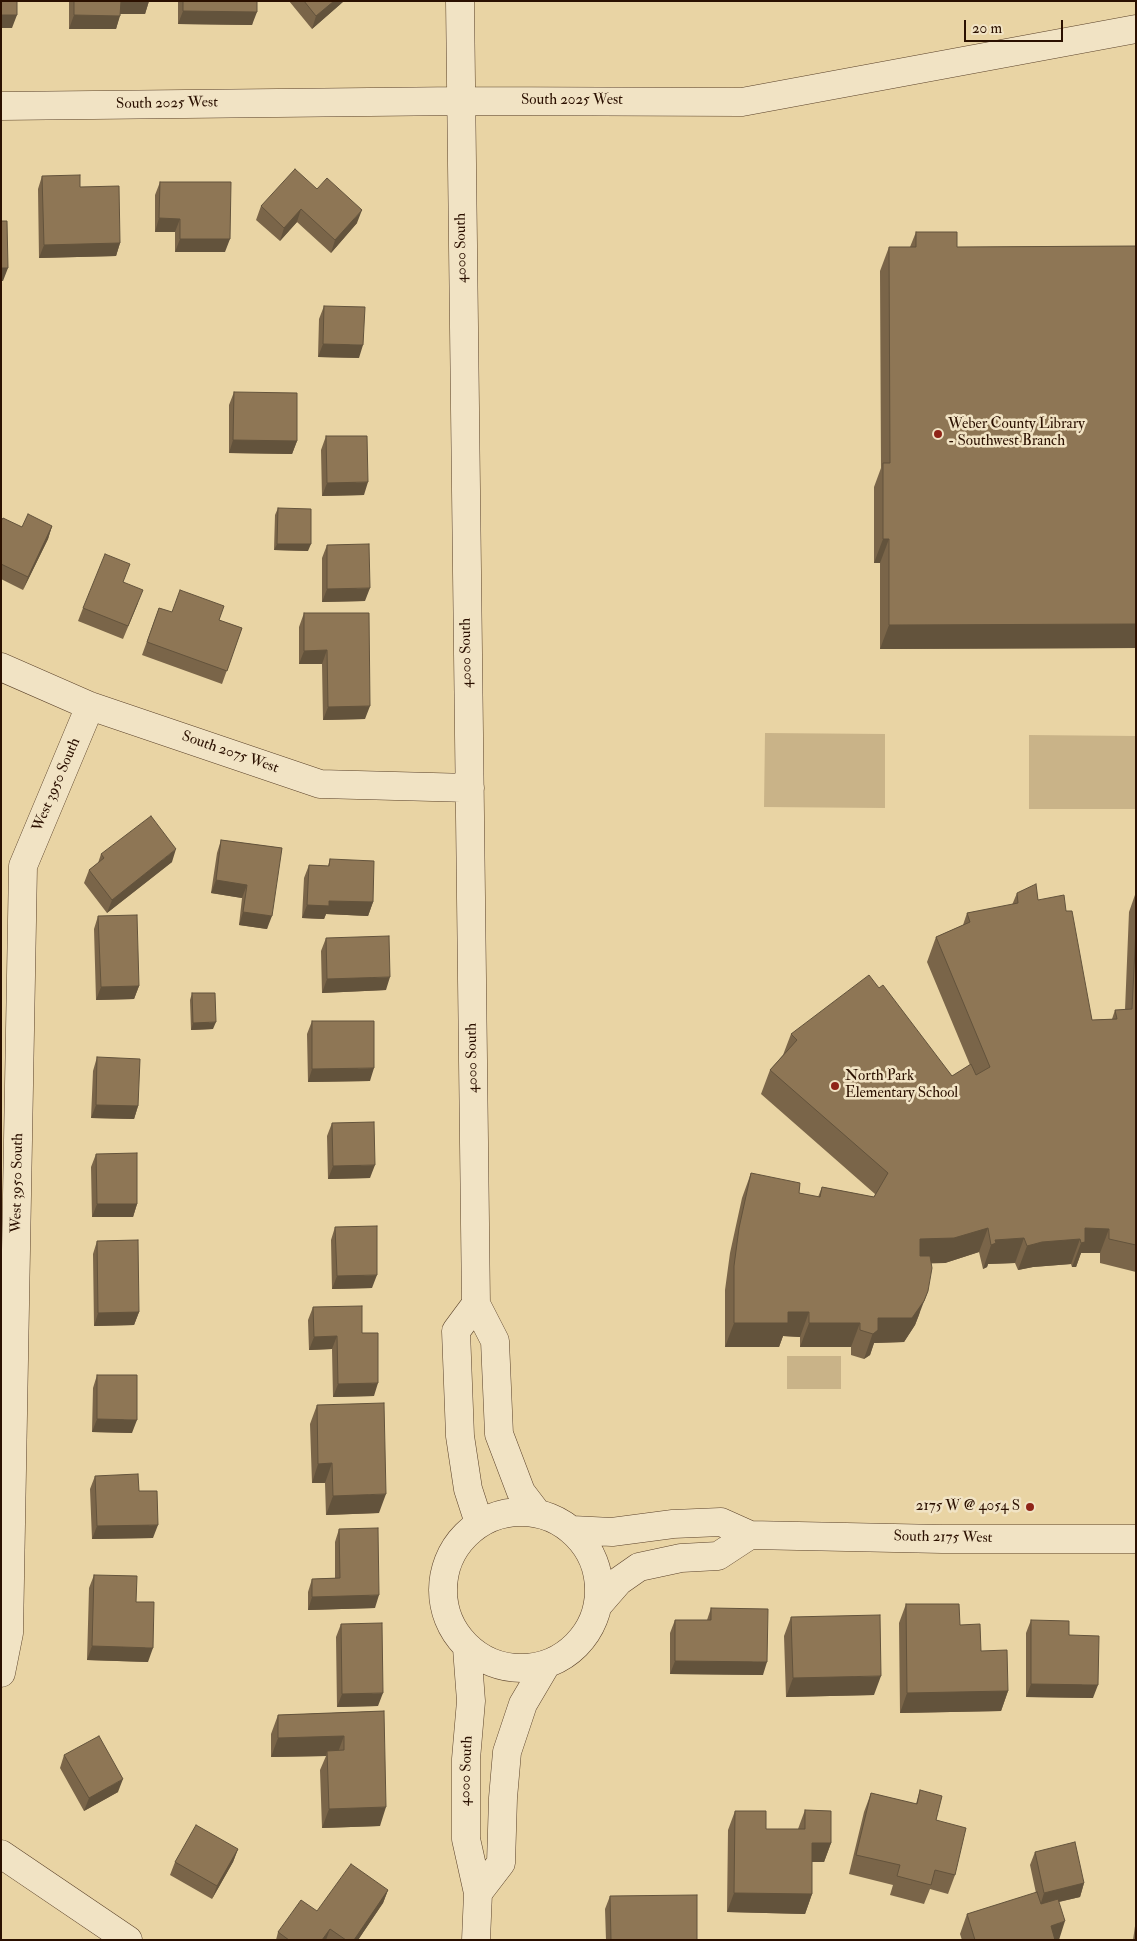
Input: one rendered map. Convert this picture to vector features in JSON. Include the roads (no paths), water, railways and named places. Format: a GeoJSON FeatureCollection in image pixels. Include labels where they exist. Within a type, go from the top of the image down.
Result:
{"type":"FeatureCollection","features":[{"type":"Feature","properties":{"kind":"street","name":"4000 South"},"geometry":{"type":"LineString","coordinates":[[460,1],[476,1304],[495,1341],[499,1434],[520,1492],[537,1513]]}},
{"type":"Feature","properties":{"kind":"street","name":"South 2025 West"},"geometry":{"type":"LineString","coordinates":[[1,106],[461,101],[742,102],[1136,29]]}},
{"type":"Feature","properties":{"kind":"street","name":"South 2075 West"},"geometry":{"type":"LineString","coordinates":[[1,668],[90,706],[320,784],[470,788]]}},
{"type":"Feature","properties":{"kind":"street","name":"West 3950 South"},"geometry":{"type":"LineString","coordinates":[[1,1672],[9,1633],[23,866],[90,706]]}},
{"type":"Feature","properties":{"kind":"street"},"geometry":{"type":"LineString","coordinates":[[476,1304],[456,1331],[460,1436],[468,1489],[479,1523]]}},
{"type":"Feature","properties":{"kind":"street"},"geometry":{"type":"LineString","coordinates":[[508,1513],[537,1513],[556,1519],[572,1530],[592,1558],[600,1582],[599,1604],[592,1624],[581,1642],[565,1656],[546,1665],[525,1669],[495,1667],[467,1648],[455,1632],[446,1613],[443,1593],[445,1572],[452,1553],[464,1536],[479,1523],[508,1513]]}},
{"type":"Feature","properties":{"kind":"street","name":"South 2175 West"},"geometry":{"type":"LineString","coordinates":[[572,1530],[612,1532],[672,1524],[721,1522],[750,1535],[942,1539],[1136,1539]]}},
{"type":"Feature","properties":{"kind":"street"},"geometry":{"type":"LineString","coordinates":[[599,1604],[619,1581],[638,1567],[681,1558],[718,1556],[750,1535]]}},
{"type":"Feature","properties":{"kind":"street","name":"4000 South"},"geometry":{"type":"LineString","coordinates":[[467,1648],[471,1700],[466,1759],[466,1839],[478,1893],[476,1940]]}},
{"type":"Feature","properties":{"kind":"street"},"geometry":{"type":"LineString","coordinates":[[478,1893],[501,1863],[503,1798],[507,1752],[523,1704],[546,1665]]}},
{"type":"Feature","properties":{"kind":"street"},"geometry":{"type":"LineString","coordinates":[[1,1854],[128,1940]]}},
{"type":"Feature","properties":{"kind":"place","name":"Weber County Library - Southwest Branch"},"geometry":{"type":"Point","coordinates":[938,434]}},
{"type":"Feature","properties":{"kind":"place","name":"North Park Elementary School"},"geometry":{"type":"Point","coordinates":[835,1086]}},
{"type":"Feature","properties":{"kind":"place","name":"2175 W @ 4054 S"},"geometry":{"type":"Point","coordinates":[1030,1507]}}]}
